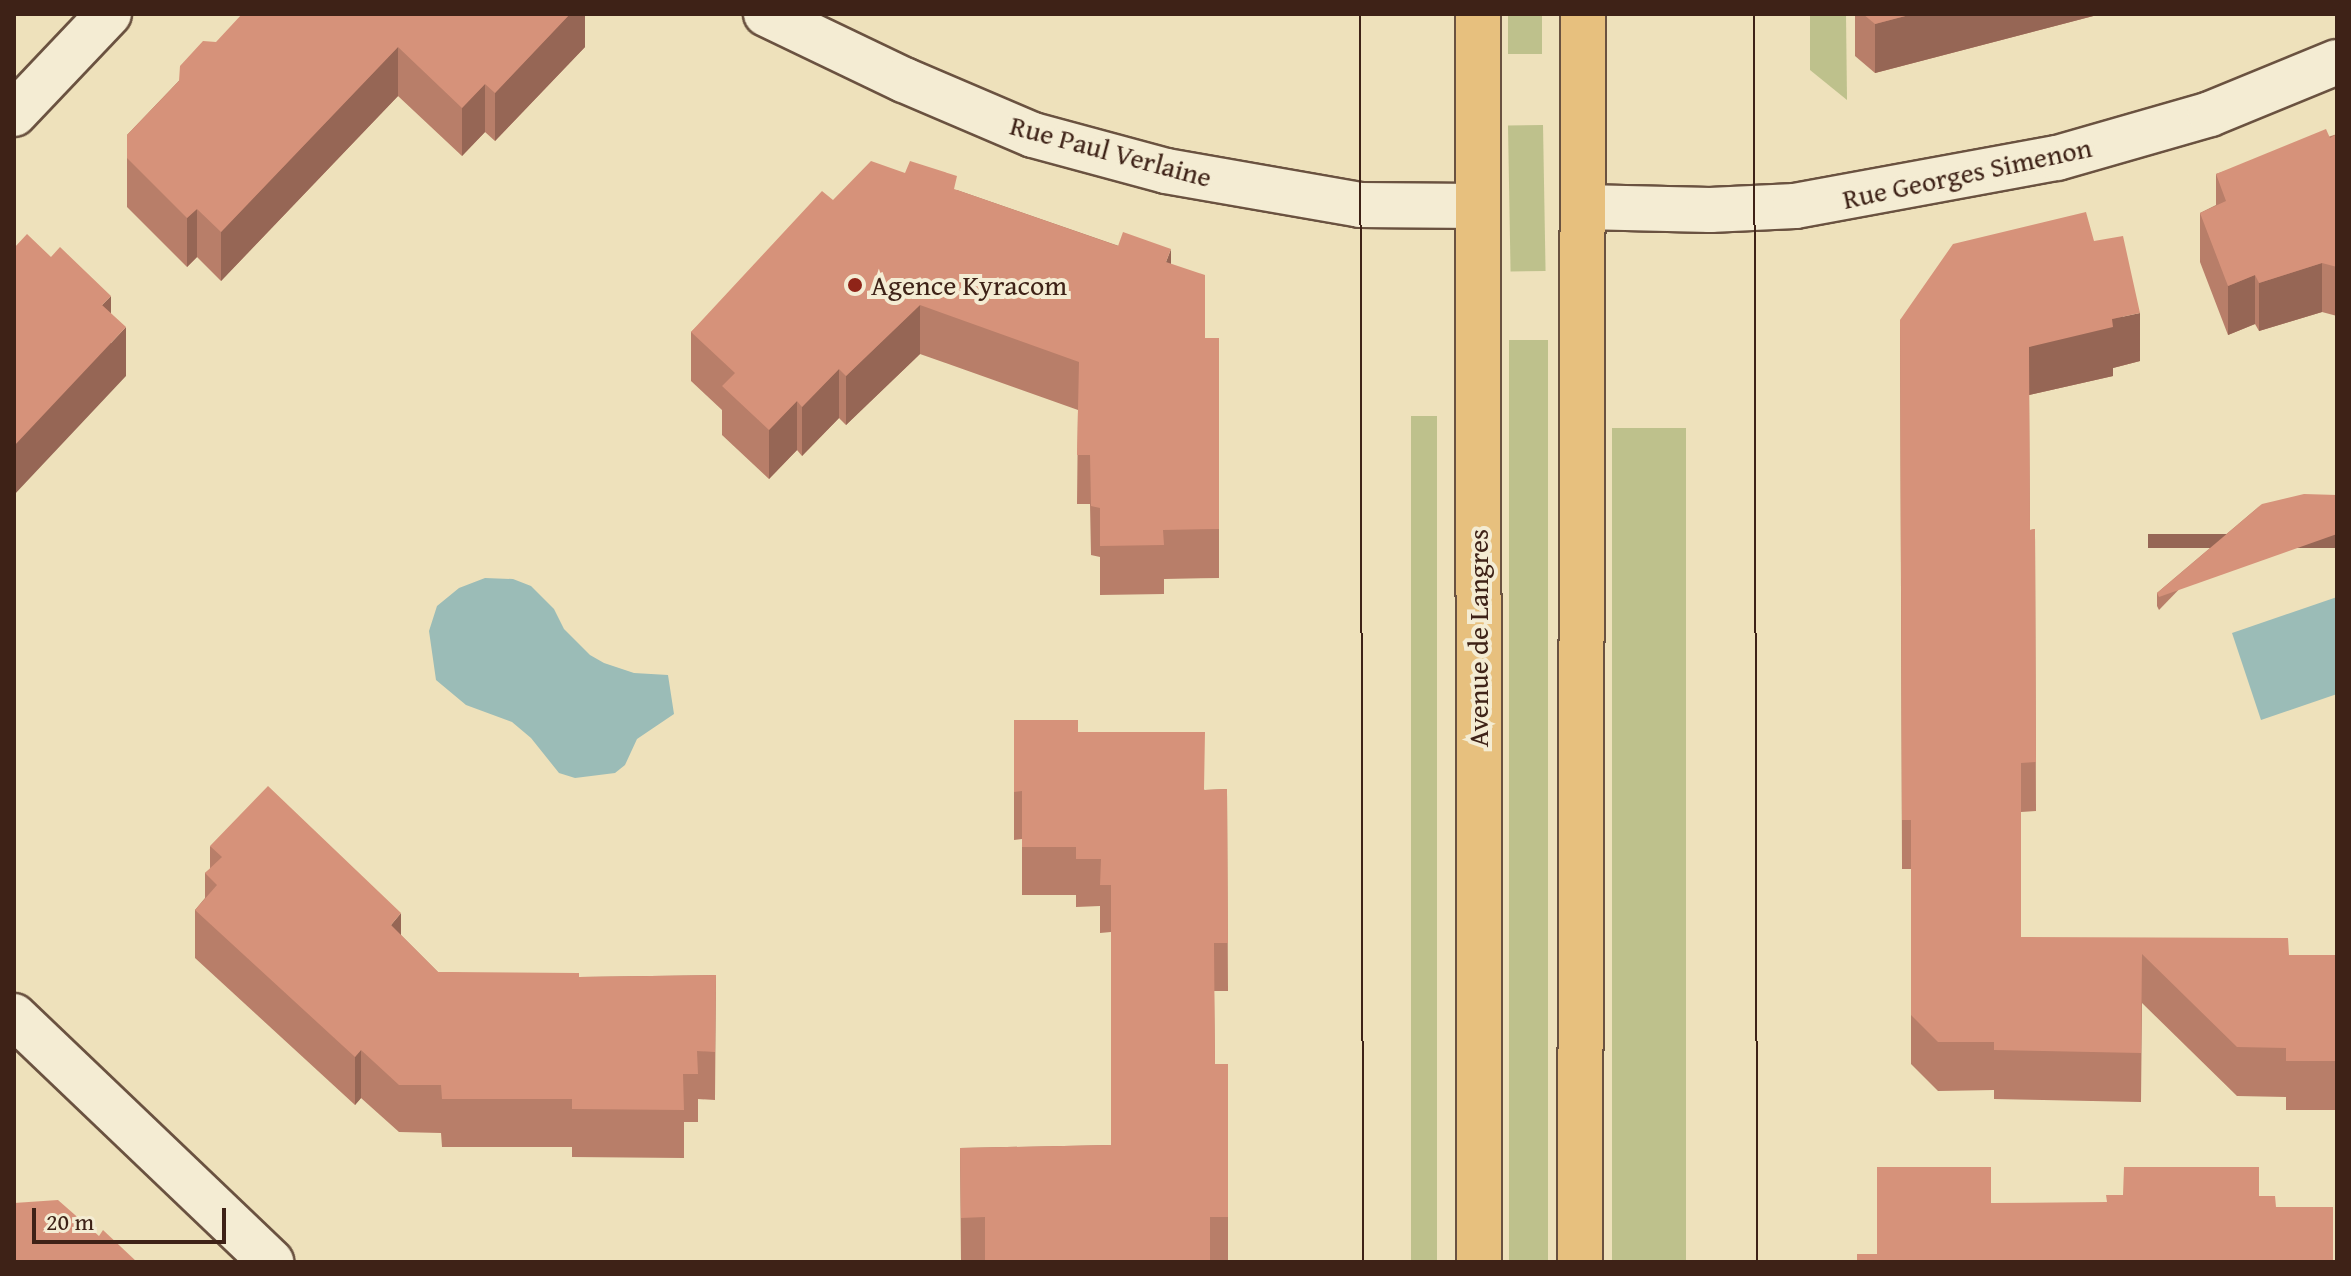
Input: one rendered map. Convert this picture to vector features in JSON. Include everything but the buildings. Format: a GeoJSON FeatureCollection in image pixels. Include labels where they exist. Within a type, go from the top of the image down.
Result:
{"type":"FeatureCollection","features":[{"type":"Feature","properties":{"kind":"main road","name":"Avenue de Langres"},"geometry":{"type":"LineString","coordinates":[[1478,14],[1479,1262]]}},
{"type":"Feature","properties":{"kind":"main road"},"geometry":{"type":"LineString","coordinates":[[1580,1262],[1583,14]]}},
{"type":"Feature","properties":{"kind":"street"},"geometry":{"type":"LineString","coordinates":[[14,114],[109,14]]}},
{"type":"Feature","properties":{"kind":"street","name":"Rue Paul Verlaine"},"geometry":{"type":"LineString","coordinates":[[766,14],[904,80],[1033,135],[1166,171],[1360,205],[1478,206]]}},
{"type":"Feature","properties":{"kind":"street","name":"Rue Georges Simenon"},"geometry":{"type":"LineString","coordinates":[[1583,207],[1710,210],[1795,206],[2057,158],[2210,114],[2337,62]]}},
{"type":"Feature","properties":{"kind":"street"},"geometry":{"type":"LineString","coordinates":[[14,1016],[271,1262]]}},
{"type":"Feature","properties":{"kind":"green space"},"geometry":{"type":"Polygon","coordinates":[[[1508,14],[1542,14],[1542,54],[1508,54],[1508,14]]]}},
{"type":"Feature","properties":{"kind":"green space"},"geometry":{"type":"Polygon","coordinates":[[[1810,14],[1846,14],[1847,100],[1810,70],[1810,14]]]}},
{"type":"Feature","properties":{"kind":"green space"},"geometry":{"type":"Polygon","coordinates":[[[1543,125],[1546,271],[1511,272],[1508,126],[1543,125]]]}},
{"type":"Feature","properties":{"kind":"green space"},"geometry":{"type":"Polygon","coordinates":[[[1509,340],[1548,340],[1548,1262],[1509,1262],[1509,340]]]}},
{"type":"Feature","properties":{"kind":"green space"},"geometry":{"type":"Polygon","coordinates":[[[1411,416],[1437,416],[1437,1262],[1411,1262],[1411,416]]]}},
{"type":"Feature","properties":{"kind":"green space"},"geometry":{"type":"Polygon","coordinates":[[[1612,428],[1686,428],[1686,1262],[1612,1262],[1612,428]]]}},
{"type":"Feature","properties":{"kind":"water"},"geometry":{"type":"Polygon","coordinates":[[[485,578],[513,579],[531,586],[554,609],[564,629],[590,655],[604,663],[634,673],[668,675],[674,714],[637,739],[625,765],[615,773],[575,778],[559,773],[531,738],[512,722],[466,705],[436,680],[429,631],[437,606],[459,588],[485,578]]]}},
{"type":"Feature","properties":{"kind":"water"},"geometry":{"type":"Polygon","coordinates":[[[2337,597],[2337,694],[2261,720],[2232,633],[2337,597]]]}},
{"type":"Feature","properties":{"kind":"tram line"},"geometry":{"type":"LineString","coordinates":[[1360,14],[1363,1262]]}},
{"type":"Feature","properties":{"kind":"tram line"},"geometry":{"type":"LineString","coordinates":[[1754,14],[1757,1262]]}},
{"type":"Feature","properties":{"kind":"place","name":"Agence Kyracom"},"geometry":{"type":"Point","coordinates":[855,285]}}]}
